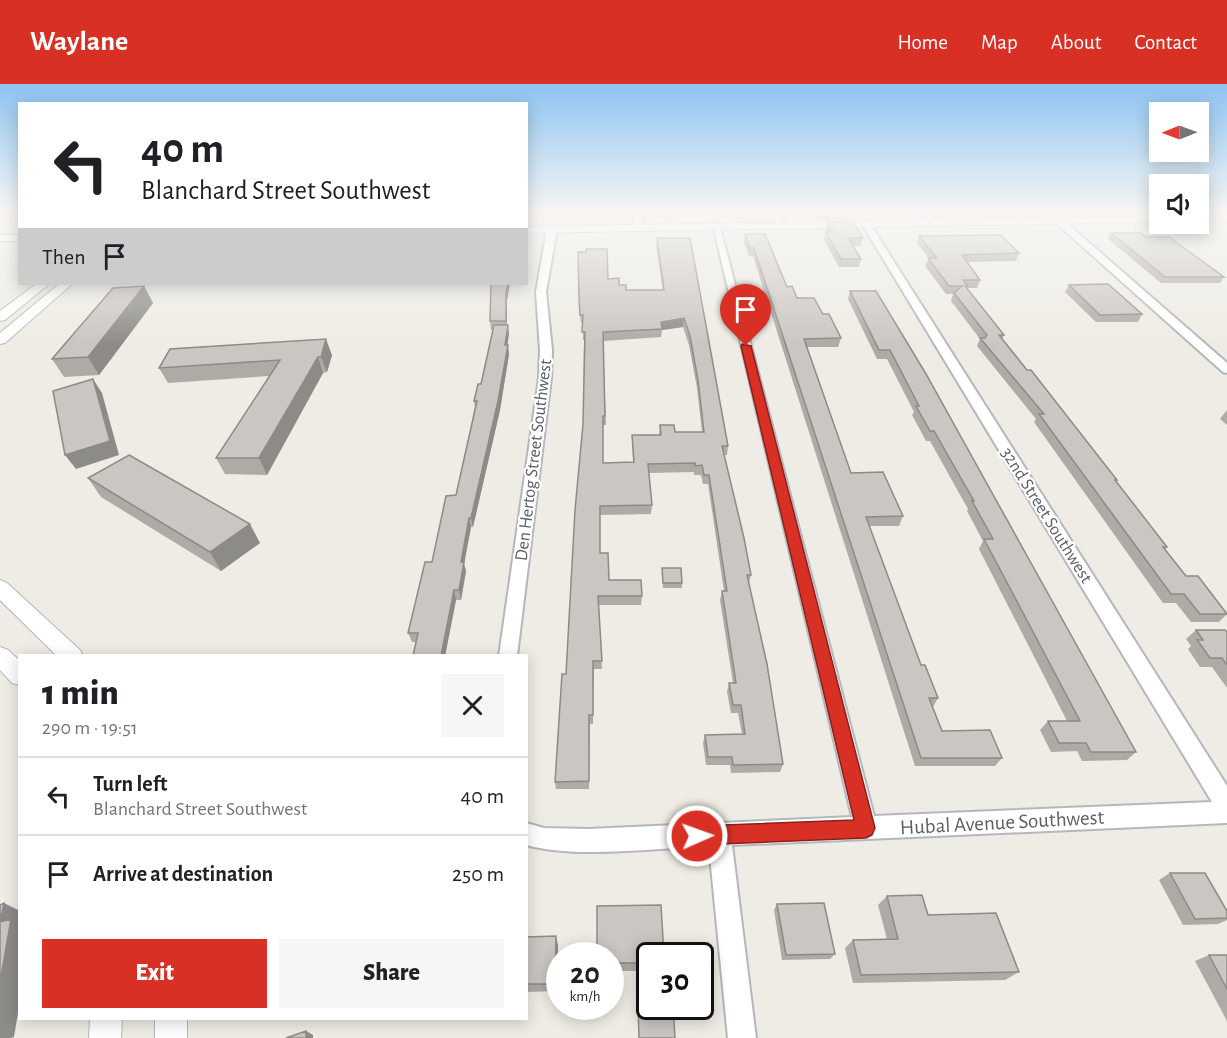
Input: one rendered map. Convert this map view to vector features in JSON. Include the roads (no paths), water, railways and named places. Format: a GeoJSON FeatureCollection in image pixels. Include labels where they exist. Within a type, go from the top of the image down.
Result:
{"type":"FeatureCollection","features":[{"type":"Feature","properties":{"kind":"street","name":"Den Hertog Street Southwest"},"geometry":{"type":"LineString","coordinates":[[508,654],[545,378],[546,350],[541,292],[547,257]]}},
{"type":"Feature","properties":{"kind":"street"},"geometry":{"type":"LineString","coordinates":[[723,257],[866,828]]}},
{"type":"Feature","properties":{"kind":"street","name":"32nd Street Southwest"},"geometry":{"type":"LineString","coordinates":[[886,257],[1227,806]]}},
{"type":"Feature","properties":{"kind":"street"},"geometry":{"type":"LineString","coordinates":[[1106,257],[1227,369]]}},
{"type":"Feature","properties":{"kind":"street"},"geometry":{"type":"LineString","coordinates":[[0,317],[42,285]]}},
{"type":"Feature","properties":{"kind":"street"},"geometry":{"type":"LineString","coordinates":[[0,340],[65,285]]}},
{"type":"Feature","properties":{"kind":"street"},"geometry":{"type":"LineString","coordinates":[[0,588],[70,654]]}},
{"type":"Feature","properties":{"kind":"street"},"geometry":{"type":"LineString","coordinates":[[0,656],[18,674]]}},
{"type":"Feature","properties":{"kind":"street","name":"Hubal Avenue Southwest"},"geometry":{"type":"LineString","coordinates":[[528,835],[544,839],[566,840],[1227,812]]}},
{"type":"Feature","properties":{"kind":"street"},"geometry":{"type":"LineString","coordinates":[[719,835],[742,1038]]}},
{"type":"Feature","properties":{"kind":"street"},"geometry":{"type":"LineString","coordinates":[[105,1038],[106,1020]]}},
{"type":"Feature","properties":{"kind":"street"},"geometry":{"type":"LineString","coordinates":[[171,1020],[171,1038]]}}]}
